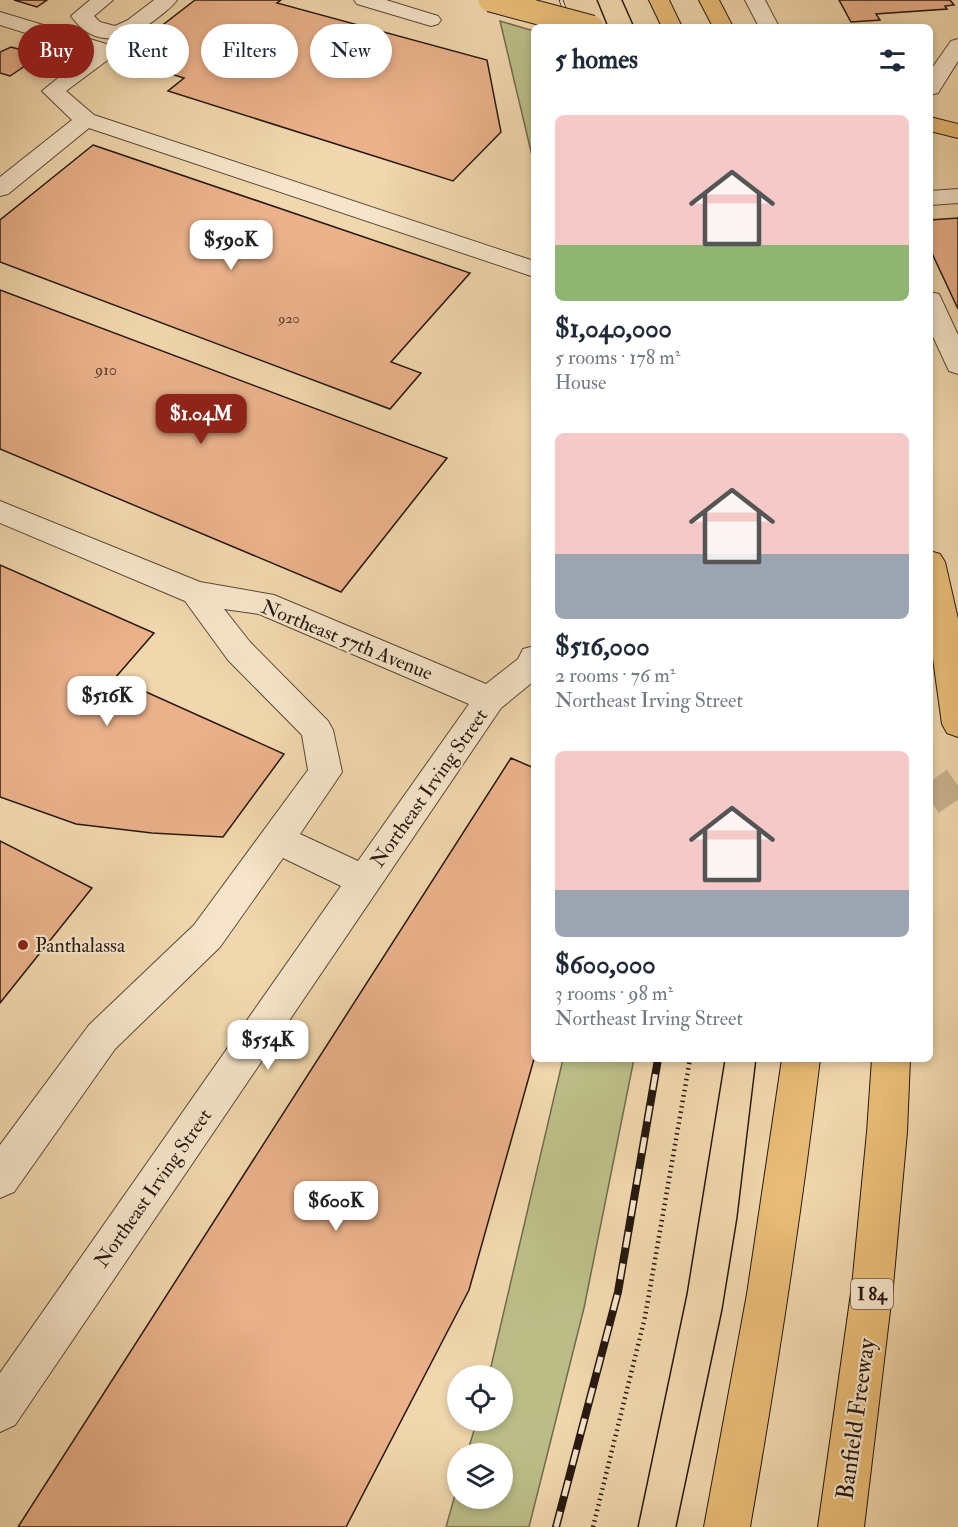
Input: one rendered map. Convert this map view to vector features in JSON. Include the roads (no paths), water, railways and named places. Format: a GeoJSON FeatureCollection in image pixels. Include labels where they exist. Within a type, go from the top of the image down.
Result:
{"type":"FeatureCollection","features":[{"type":"Feature","properties":{"kind":"main road"},"geometry":{"type":"LineString","coordinates":[[490,0],[581,24]]}},
{"type":"Feature","properties":{"kind":"main road"},"geometry":{"type":"LineString","coordinates":[[659,0],[671,24]]}},
{"type":"Feature","properties":{"kind":"main road"},"geometry":{"type":"LineString","coordinates":[[709,0],[721,24]]}},
{"type":"Feature","properties":{"kind":"main road"},"geometry":{"type":"LineString","coordinates":[[933,125],[958,131]]}},
{"type":"Feature","properties":{"kind":"main road"},"geometry":{"type":"LineString","coordinates":[[933,575],[943,620],[958,724]]}},
{"type":"Feature","properties":{"kind":"main road"},"geometry":{"type":"LineString","coordinates":[[727,1527],[756,1372],[788,1172],[801,1062]]}},
{"type":"Feature","properties":{"kind":"main road","name":"Banfield Freeway"},"geometry":{"type":"LineString","coordinates":[[840,1527],[855,1441],[876,1258],[891,1062]]}},
{"type":"Feature","properties":{"kind":"street"},"geometry":{"type":"LineString","coordinates":[[103,0],[81,16],[91,27],[115,34],[127,30],[167,0]]}},
{"type":"Feature","properties":{"kind":"street"},"geometry":{"type":"LineString","coordinates":[[364,0],[431,20]]}},
{"type":"Feature","properties":{"kind":"street"},"geometry":{"type":"LineString","coordinates":[[755,0],[767,24]]}},
{"type":"Feature","properties":{"kind":"street"},"geometry":{"type":"LineString","coordinates":[[0,18],[105,51],[53,91],[86,120],[531,268]]}},
{"type":"Feature","properties":{"kind":"street"},"geometry":{"type":"LineString","coordinates":[[933,83],[958,45]]}},
{"type":"Feature","properties":{"kind":"street"},"geometry":{"type":"LineString","coordinates":[[0,189],[86,120]]}},
{"type":"Feature","properties":{"kind":"street"},"geometry":{"type":"LineString","coordinates":[[933,198],[958,196]]}},
{"type":"Feature","properties":{"kind":"street"},"geometry":{"type":"LineString","coordinates":[[933,307],[958,365]]}},
{"type":"Feature","properties":{"kind":"street","name":"Northeast 57th Avenue"},"geometry":{"type":"LineString","coordinates":[[0,512],[196,593],[263,603],[490,699]]}},
{"type":"Feature","properties":{"kind":"street"},"geometry":{"type":"LineString","coordinates":[[0,1178],[102,1037],[207,936],[325,772],[317,730],[239,651],[196,593]]}},
{"type":"Feature","properties":{"kind":"street","name":"Northeast Irving Street"},"geometry":{"type":"LineString","coordinates":[[0,1410],[490,699],[531,666]]}},
{"type":"Feature","properties":{"kind":"street"},"geometry":{"type":"LineString","coordinates":[[276,839],[366,880]]}},
{"type":"Feature","properties":{"kind":"tunnel"},"geometry":{"type":"LineString","coordinates":[[933,798],[958,781]]}},
{"type":"Feature","properties":{"kind":"tram line"},"geometry":{"type":"LineString","coordinates":[[597,0],[607,24]]}},
{"type":"Feature","properties":{"kind":"tram line"},"geometry":{"type":"LineString","coordinates":[[622,0],[633,24]]}},
{"type":"Feature","properties":{"kind":"tram line"},"geometry":{"type":"LineString","coordinates":[[638,1527],[687,1294],[725,1062]]}},
{"type":"Feature","properties":{"kind":"tram line"},"geometry":{"type":"LineString","coordinates":[[676,1527],[722,1310],[737,1218],[756,1062]]}},
{"type":"Feature","properties":{"kind":"railway"},"geometry":{"type":"LineString","coordinates":[[561,0],[570,24]]}},
{"type":"Feature","properties":{"kind":"railway"},"geometry":{"type":"LineString","coordinates":[[556,1527],[618,1292],[657,1062]]}},
{"type":"Feature","properties":{"kind":"place","name":"Panthalassa"},"geometry":{"type":"Point","coordinates":[23,945]}}]}
